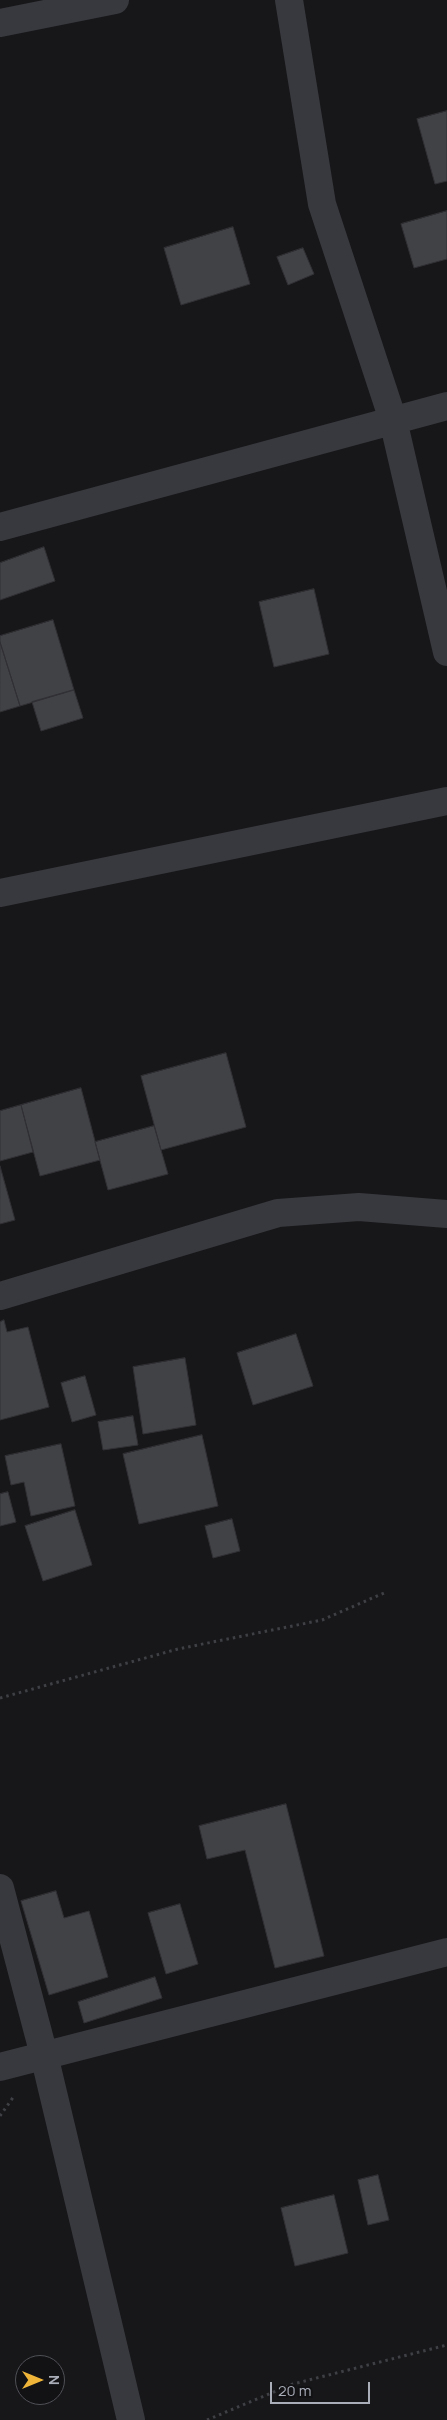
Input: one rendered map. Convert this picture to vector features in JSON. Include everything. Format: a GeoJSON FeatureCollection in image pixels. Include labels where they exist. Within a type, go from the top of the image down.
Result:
{"type":"FeatureCollection","features":[{"type":"Feature","properties":{"kind":"street"},"geometry":{"type":"LineString","coordinates":[[0,23],[116,0]]}},
{"type":"Feature","properties":{"kind":"street"},"geometry":{"type":"LineString","coordinates":[[289,0],[322,204],[393,420],[447,652]]}},
{"type":"Feature","properties":{"kind":"street"},"geometry":{"type":"LineString","coordinates":[[0,528],[447,406]]}},
{"type":"Feature","properties":{"kind":"street"},"geometry":{"type":"LineString","coordinates":[[0,893],[447,800]]}},
{"type":"Feature","properties":{"kind":"street"},"geometry":{"type":"LineString","coordinates":[[0,1296],[278,1213],[359,1207],[447,1214]]}},
{"type":"Feature","properties":{"kind":"street"},"geometry":{"type":"LineString","coordinates":[[0,1888],[44,2055],[131,2420]]}},
{"type":"Feature","properties":{"kind":"street"},"geometry":{"type":"LineString","coordinates":[[0,2067],[447,1952]]}},
{"type":"Feature","properties":{"kind":"path"},"geometry":{"type":"LineString","coordinates":[[0,1698],[178,1649],[322,1620],[384,1593]]}},
{"type":"Feature","properties":{"kind":"path"},"geometry":{"type":"LineString","coordinates":[[207,2420],[293,2384],[447,2345]]}},
{"type":"Feature","properties":{"kind":"building"},"geometry":{"type":"Polygon","coordinates":[[[447,111],[447,181],[435,184],[417,119],[447,111]]]}},
{"type":"Feature","properties":{"kind":"building"},"geometry":{"type":"Polygon","coordinates":[[[447,211],[447,259],[414,268],[401,224],[447,211]]]}},
{"type":"Feature","properties":{"kind":"building"},"geometry":{"type":"Polygon","coordinates":[[[233,227],[250,284],[181,305],[164,248],[233,227]]]}},
{"type":"Feature","properties":{"kind":"building"},"geometry":{"type":"Polygon","coordinates":[[[303,248],[314,274],[288,285],[277,257],[303,248]]]}},
{"type":"Feature","properties":{"kind":"building"},"geometry":{"type":"Polygon","coordinates":[[[44,547],[55,581],[0,600],[0,563],[44,547]]]}},
{"type":"Feature","properties":{"kind":"building"},"geometry":{"type":"Polygon","coordinates":[[[314,589],[329,654],[274,667],[259,602],[314,589]]]}},
{"type":"Feature","properties":{"kind":"building"},"geometry":{"type":"Polygon","coordinates":[[[53,620],[74,690],[20,706],[0,642],[0,636],[53,620]]]}},
{"type":"Feature","properties":{"kind":"building"},"geometry":{"type":"Polygon","coordinates":[[[0,642],[20,706],[0,712],[0,642]]]}},
{"type":"Feature","properties":{"kind":"building"},"geometry":{"type":"Polygon","coordinates":[[[74,690],[83,718],[41,731],[32,702],[74,690]]]}},
{"type":"Feature","properties":{"kind":"building"},"geometry":{"type":"Polygon","coordinates":[[[226,1053],[246,1127],[161,1150],[141,1076],[226,1053]]]}},
{"type":"Feature","properties":{"kind":"building"},"geometry":{"type":"Polygon","coordinates":[[[81,1088],[100,1160],[40,1176],[21,1105],[81,1088]]]}},
{"type":"Feature","properties":{"kind":"building"},"geometry":{"type":"Polygon","coordinates":[[[21,1105],[33,1152],[0,1161],[0,1111],[21,1105]]]}},
{"type":"Feature","properties":{"kind":"building"},"geometry":{"type":"Polygon","coordinates":[[[154,1126],[168,1174],[108,1190],[95,1142],[154,1126]]]}},
{"type":"Feature","properties":{"kind":"building"},"geometry":{"type":"Polygon","coordinates":[[[0,1166],[15,1220],[0,1224],[0,1166]]]}},
{"type":"Feature","properties":{"kind":"building"},"geometry":{"type":"Polygon","coordinates":[[[4,1320],[7,1332],[28,1327],[49,1407],[0,1420],[0,1322],[4,1320]]]}},
{"type":"Feature","properties":{"kind":"building"},"geometry":{"type":"Polygon","coordinates":[[[296,1334],[313,1386],[253,1405],[237,1353],[296,1334]]]}},
{"type":"Feature","properties":{"kind":"building"},"geometry":{"type":"Polygon","coordinates":[[[185,1358],[196,1425],[143,1434],[133,1367],[185,1358]]]}},
{"type":"Feature","properties":{"kind":"building"},"geometry":{"type":"Polygon","coordinates":[[[85,1376],[96,1415],[72,1422],[61,1383],[85,1376]]]}},
{"type":"Feature","properties":{"kind":"building"},"geometry":{"type":"Polygon","coordinates":[[[133,1416],[138,1445],[103,1450],[98,1422],[133,1416]]]}},
{"type":"Feature","properties":{"kind":"building"},"geometry":{"type":"Polygon","coordinates":[[[202,1435],[218,1506],[139,1524],[123,1454],[202,1435]]]}},
{"type":"Feature","properties":{"kind":"building"},"geometry":{"type":"Polygon","coordinates":[[[61,1444],[75,1506],[31,1516],[24,1482],[11,1485],[5,1456],[61,1444]]]}},
{"type":"Feature","properties":{"kind":"building"},"geometry":{"type":"Polygon","coordinates":[[[8,1492],[16,1522],[0,1526],[0,1494],[8,1492]]]}},
{"type":"Feature","properties":{"kind":"building"},"geometry":{"type":"Polygon","coordinates":[[[75,1510],[92,1565],[43,1581],[25,1526],[75,1510]]]}},
{"type":"Feature","properties":{"kind":"building"},"geometry":{"type":"Polygon","coordinates":[[[232,1519],[240,1551],[213,1558],[205,1526],[232,1519]]]}},
{"type":"Feature","properties":{"kind":"building"},"geometry":{"type":"Polygon","coordinates":[[[286,1804],[324,1956],[275,1968],[245,1850],[207,1859],[199,1826],[286,1804]]]}},
{"type":"Feature","properties":{"kind":"building"},"geometry":{"type":"Polygon","coordinates":[[[56,1891],[64,1918],[89,1911],[108,1977],[49,1995],[21,1901],[56,1891]]]}},
{"type":"Feature","properties":{"kind":"building"},"geometry":{"type":"Polygon","coordinates":[[[180,1904],[198,1964],[166,1974],[148,1913],[180,1904]]]}},
{"type":"Feature","properties":{"kind":"building"},"geometry":{"type":"Polygon","coordinates":[[[155,1977],[162,1998],[84,2023],[78,2002],[155,1977]]]}},
{"type":"Feature","properties":{"kind":"building"},"geometry":{"type":"Polygon","coordinates":[[[378,2175],[389,2220],[368,2225],[358,2180],[378,2175]]]}},
{"type":"Feature","properties":{"kind":"building"},"geometry":{"type":"Polygon","coordinates":[[[334,2195],[348,2253],[295,2266],[281,2208],[334,2195]]]}}]}
